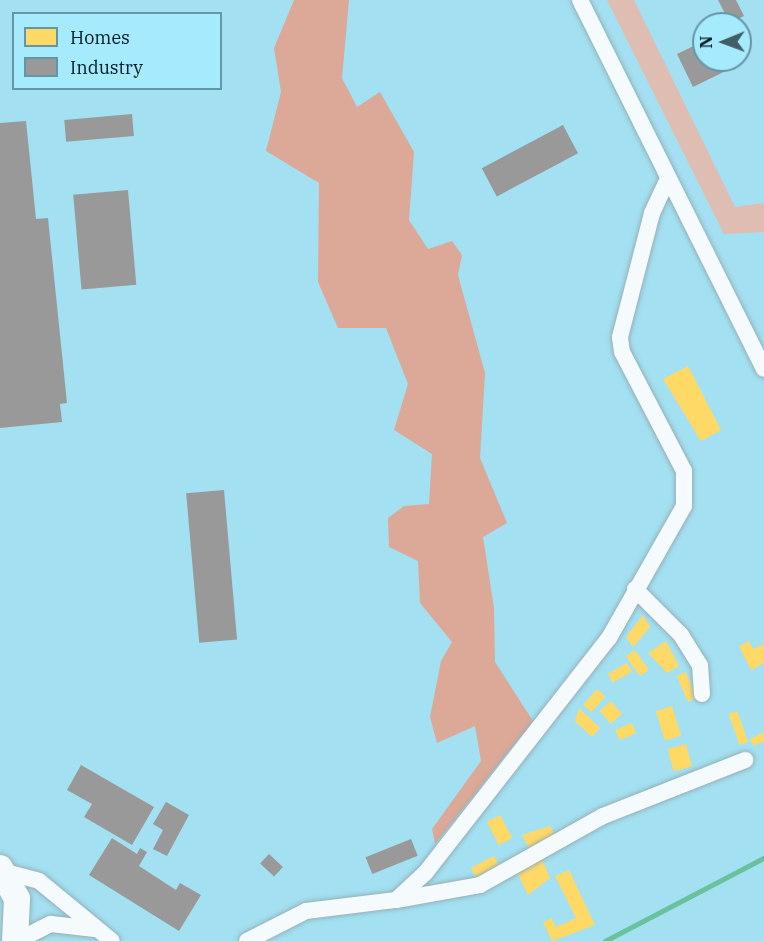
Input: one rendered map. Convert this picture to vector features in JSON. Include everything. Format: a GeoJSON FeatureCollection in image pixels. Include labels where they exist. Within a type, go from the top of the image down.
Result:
{"type":"FeatureCollection","features":[{"type":"Feature","properties":{"kind":"main road"},"geometry":{"type":"LineString","coordinates":[[1,870],[17,899],[16,941]]}},
{"type":"Feature","properties":{"kind":"street"},"geometry":{"type":"LineString","coordinates":[[580,0],[764,369]]}},
{"type":"Feature","properties":{"kind":"street"},"geometry":{"type":"LineString","coordinates":[[396,900],[553,715],[609,638],[684,506],[684,471],[622,352],[620,337],[652,213],[668,178]]}},
{"type":"Feature","properties":{"kind":"street"},"geometry":{"type":"LineString","coordinates":[[635,589],[681,635],[700,665],[702,694]]}},
{"type":"Feature","properties":{"kind":"street"},"geometry":{"type":"LineString","coordinates":[[247,941],[306,911],[396,900],[480,885],[603,816],[745,760]]}},
{"type":"Feature","properties":{"kind":"street"},"geometry":{"type":"LineString","coordinates":[[1,870],[39,881],[112,941]]}},
{"type":"Feature","properties":{"kind":"street"},"geometry":{"type":"LineString","coordinates":[[16,941],[51,924],[95,928]]}},
{"type":"Feature","properties":{"kind":"shaded area"},"geometry":{"type":"Polygon","coordinates":[[[0,0],[764,0],[764,941],[0,941],[0,0]]]}},
{"type":"Feature","properties":{"kind":"shaded area"},"geometry":{"type":"Polygon","coordinates":[[[294,0],[349,0],[342,78],[357,107],[380,92],[414,152],[409,220],[428,249],[452,241],[462,255],[458,275],[485,373],[480,458],[507,523],[483,537],[494,608],[495,662],[533,721],[435,844],[432,829],[481,761],[475,726],[437,743],[430,717],[441,661],[452,642],[420,603],[418,561],[389,547],[388,518],[404,506],[429,504],[432,454],[394,430],[408,384],[386,328],[338,328],[318,282],[319,183],[266,151],[281,92],[274,48],[294,0]]]}},
{"type":"Feature","properties":{"kind":"shaded area"},"geometry":{"type":"Polygon","coordinates":[[[607,0],[634,0],[735,207],[764,203],[764,232],[724,234],[607,0]]]}},
{"type":"Feature","properties":{"kind":"building: Homes"},"geometry":{"type":"Polygon","coordinates":[[[688,366],[721,430],[701,441],[663,379],[688,366]]]}},
{"type":"Feature","properties":{"kind":"building: Homes"},"geometry":{"type":"Polygon","coordinates":[[[643,615],[650,627],[633,647],[626,637],[643,615]]]}},
{"type":"Feature","properties":{"kind":"building: Homes"},"geometry":{"type":"Polygon","coordinates":[[[666,641],[679,666],[667,673],[648,653],[666,641]]]}},
{"type":"Feature","properties":{"kind":"building: Homes"},"geometry":{"type":"Polygon","coordinates":[[[749,641],[753,649],[764,644],[764,663],[751,670],[739,646],[749,641]]]}},
{"type":"Feature","properties":{"kind":"building: Homes"},"geometry":{"type":"Polygon","coordinates":[[[635,650],[649,670],[640,676],[626,656],[635,650]]]}},
{"type":"Feature","properties":{"kind":"building: Homes"},"geometry":{"type":"Polygon","coordinates":[[[627,663],[632,672],[613,682],[608,674],[627,663]]]}},
{"type":"Feature","properties":{"kind":"building: Homes"},"geometry":{"type":"Polygon","coordinates":[[[686,672],[697,698],[688,702],[677,676],[686,672]]]}},
{"type":"Feature","properties":{"kind":"building: Homes"},"geometry":{"type":"Polygon","coordinates":[[[597,689],[605,696],[592,712],[583,705],[597,689]]]}},
{"type":"Feature","properties":{"kind":"building: Homes"},"geometry":{"type":"Polygon","coordinates":[[[611,701],[622,714],[610,724],[600,711],[611,701]]]}},
{"type":"Feature","properties":{"kind":"building: Homes"},"geometry":{"type":"Polygon","coordinates":[[[672,706],[681,736],[665,741],[656,711],[672,706]]]}},
{"type":"Feature","properties":{"kind":"building: Homes"},"geometry":{"type":"Polygon","coordinates":[[[579,708],[600,728],[592,737],[575,721],[579,708]]]}},
{"type":"Feature","properties":{"kind":"building: Homes"},"geometry":{"type":"Polygon","coordinates":[[[737,711],[748,742],[740,745],[729,714],[737,711]]]}},
{"type":"Feature","properties":{"kind":"building: Homes"},"geometry":{"type":"Polygon","coordinates":[[[632,723],[636,733],[619,740],[615,730],[632,723]]]}},
{"type":"Feature","properties":{"kind":"building: Homes"},"geometry":{"type":"Polygon","coordinates":[[[764,732],[764,741],[754,746],[750,739],[764,732]]]}},
{"type":"Feature","properties":{"kind":"building: Homes"},"geometry":{"type":"Polygon","coordinates":[[[686,744],[692,766],[674,771],[668,749],[686,744]]]}},
{"type":"Feature","properties":{"kind":"building: Homes"},"geometry":{"type":"Polygon","coordinates":[[[500,815],[512,838],[499,845],[487,822],[500,815]]]}},
{"type":"Feature","properties":{"kind":"building: Homes"},"geometry":{"type":"Polygon","coordinates":[[[550,826],[556,836],[530,850],[522,835],[550,826]]]}},
{"type":"Feature","properties":{"kind":"building: Homes"},"geometry":{"type":"Polygon","coordinates":[[[494,856],[499,866],[476,878],[471,868],[494,856]]]}},
{"type":"Feature","properties":{"kind":"building: Homes"},"geometry":{"type":"Polygon","coordinates":[[[541,857],[550,878],[528,895],[516,870],[541,857]]]}},
{"type":"Feature","properties":{"kind":"building: Homes"},"geometry":{"type":"Polygon","coordinates":[[[569,870],[595,925],[552,941],[543,922],[552,918],[556,927],[576,918],[555,876],[569,870]]]}},
{"type":"Feature","properties":{"kind":"building: Industry"},"geometry":{"type":"Polygon","coordinates":[[[718,0],[736,0],[742,12],[724,12],[718,0]]]}},
{"type":"Feature","properties":{"kind":"building: Industry"},"geometry":{"type":"Polygon","coordinates":[[[692,47],[692,72],[724,72],[693,87],[677,54],[692,47]]]}},
{"type":"Feature","properties":{"kind":"building: Industry"},"geometry":{"type":"Polygon","coordinates":[[[132,114],[134,136],[66,142],[64,120],[132,114]]]}},
{"type":"Feature","properties":{"kind":"building: Industry"},"geometry":{"type":"Polygon","coordinates":[[[26,121],[36,219],[48,218],[67,403],[60,404],[62,422],[0,428],[0,123],[26,121]]]}},
{"type":"Feature","properties":{"kind":"building: Industry"},"geometry":{"type":"Polygon","coordinates":[[[563,125],[578,153],[497,196],[482,168],[563,125]]]}},
{"type":"Feature","properties":{"kind":"building: Industry"},"geometry":{"type":"Polygon","coordinates":[[[128,190],[136,285],[81,289],[73,195],[128,190]]]}},
{"type":"Feature","properties":{"kind":"building: Industry"},"geometry":{"type":"Polygon","coordinates":[[[224,490],[237,639],[199,643],[186,493],[224,490]]]}},
{"type":"Feature","properties":{"kind":"building: Industry"},"geometry":{"type":"Polygon","coordinates":[[[81,765],[154,807],[132,845],[84,817],[92,804],[67,790],[81,765]]]}},
{"type":"Feature","properties":{"kind":"building: Industry"},"geometry":{"type":"Polygon","coordinates":[[[166,802],[189,815],[167,856],[153,849],[163,830],[153,824],[166,802]]]}},
{"type":"Feature","properties":{"kind":"building: Industry"},"geometry":{"type":"Polygon","coordinates":[[[112,838],[137,854],[140,848],[147,852],[139,866],[176,890],[180,883],[201,895],[179,931],[89,875],[112,838]]]}},
{"type":"Feature","properties":{"kind":"building: Industry"},"geometry":{"type":"Polygon","coordinates":[[[411,839],[418,856],[372,874],[366,857],[411,839]]]}},
{"type":"Feature","properties":{"kind":"building: Industry"},"geometry":{"type":"Polygon","coordinates":[[[269,854],[283,867],[274,876],[260,864],[269,854]]]}},
{"type":"Feature","properties":{"kind":"waterway"},"geometry":{"type":"LineString","coordinates":[[605,941],[764,858]]}}]}
